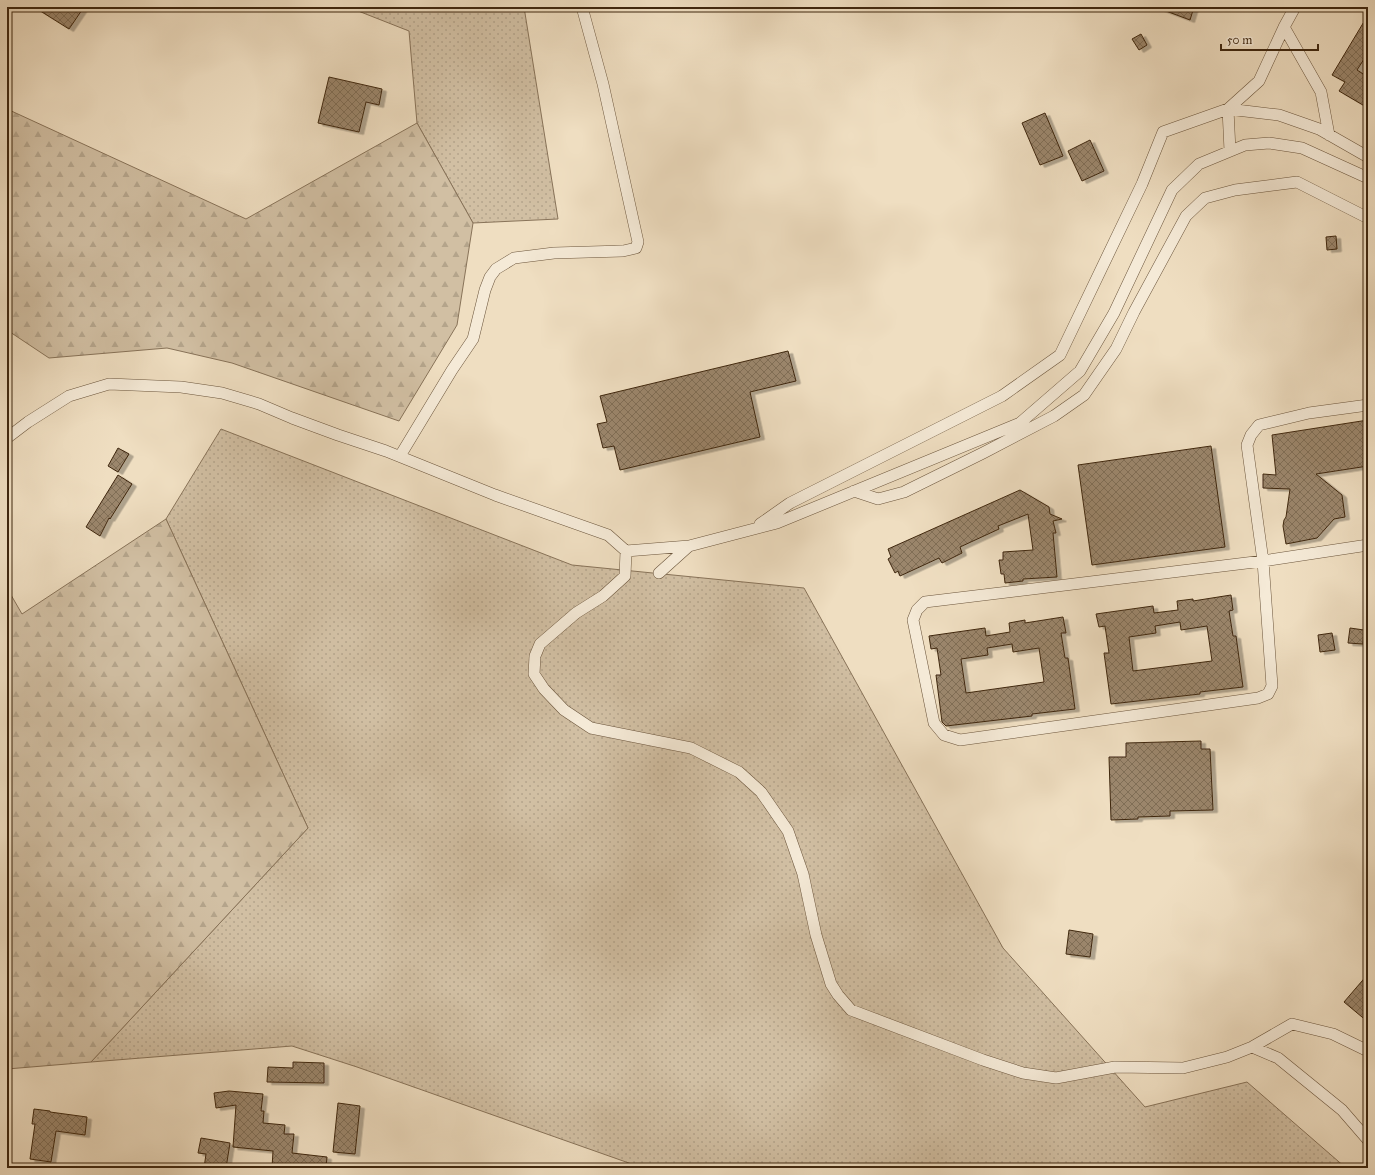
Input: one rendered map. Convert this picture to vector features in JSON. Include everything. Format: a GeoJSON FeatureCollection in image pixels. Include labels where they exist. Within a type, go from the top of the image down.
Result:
{"type":"FeatureCollection","features":[{"type":"Feature","properties":{"kind":"street"},"geometry":{"type":"LineString","coordinates":[[400,456],[452,370],[473,339],[485,290],[490,277],[496,269],[514,258],[554,253],[623,251],[636,248],[638,242],[603,84],[582,7]]}},
{"type":"Feature","properties":{"kind":"street"},"geometry":{"type":"LineString","coordinates":[[754,529],[790,503],[1002,396],[1060,355],[1142,184],[1163,132],[1228,109],[1260,81],[1284,27],[1295,7]]}},
{"type":"Feature","properties":{"kind":"street"},"geometry":{"type":"LineString","coordinates":[[1284,27],[1321,92],[1329,135]]}},
{"type":"Feature","properties":{"kind":"street"},"geometry":{"type":"LineString","coordinates":[[1228,109],[1279,115],[1319,129],[1368,157]]}},
{"type":"Feature","properties":{"kind":"street"},"geometry":{"type":"LineString","coordinates":[[1228,109],[1230,151]]}},
{"type":"Feature","properties":{"kind":"street"},"geometry":{"type":"LineString","coordinates":[[7,438],[28,422],[69,396],[109,384],[181,387],[222,393],[260,404],[305,423],[400,456],[496,495],[608,535],[626,551],[689,546],[777,523],[1020,423],[1080,371],[1114,313],[1172,190],[1199,164],[1245,145],[1269,143],[1302,148],[1368,178]]}},
{"type":"Feature","properties":{"kind":"street"},"geometry":{"type":"LineString","coordinates":[[854,491],[878,499],[904,492],[1054,416],[1084,395],[1116,349],[1134,312],[1186,216],[1205,198],[1235,190],[1297,182],[1368,218]]}},
{"type":"Feature","properties":{"kind":"street"},"geometry":{"type":"LineString","coordinates":[[1368,405],[1309,413],[1259,425],[1251,435],[1247,445],[1263,560],[1272,686],[1268,694],[1258,698],[960,740],[944,735],[934,723],[913,620],[917,610],[925,602],[1263,560],[1368,546]]}},
{"type":"Feature","properties":{"kind":"street"},"geometry":{"type":"LineString","coordinates":[[658,573],[689,546]]}},
{"type":"Feature","properties":{"kind":"street"},"geometry":{"type":"LineString","coordinates":[[626,551],[624,576],[603,596],[576,613],[540,644],[535,656],[534,674],[544,689],[564,710],[591,728],[691,748],[739,772],[761,792],[788,831],[803,874],[816,934],[830,984],[838,996],[851,1010],[983,1060],[1023,1073],[1056,1078],[1115,1067],[1183,1068],[1227,1057],[1252,1047],[1292,1024],[1333,1034],[1368,1051]]}},
{"type":"Feature","properties":{"kind":"street"},"geometry":{"type":"LineString","coordinates":[[1252,1047],[1278,1058],[1342,1110],[1368,1140]]}},
{"type":"Feature","properties":{"kind":"green space"},"geometry":{"type":"Polygon","coordinates":[[[348,7],[524,7],[558,219],[473,223],[417,123],[409,31],[348,7]]]}},
{"type":"Feature","properties":{"kind":"green space"},"geometry":{"type":"Polygon","coordinates":[[[7,109],[246,219],[417,123],[473,223],[457,325],[399,421],[232,363],[167,348],[49,358],[7,330],[7,109]]]}},
{"type":"Feature","properties":{"kind":"green space"},"geometry":{"type":"Polygon","coordinates":[[[221,429],[572,565],[804,588],[1003,948],[1145,1107],[1247,1082],[1346,1168],[643,1168],[357,1067],[292,1046],[91,1062],[308,828],[166,519],[221,429]]]}},
{"type":"Feature","properties":{"kind":"green space"},"geometry":{"type":"Polygon","coordinates":[[[166,519],[308,828],[91,1062],[7,1069],[7,588],[22,614],[166,519]]]}},
{"type":"Feature","properties":{"kind":"building"},"geometry":{"type":"Polygon","coordinates":[[[34,7],[84,7],[69,29],[34,7]]]}},
{"type":"Feature","properties":{"kind":"building"},"geometry":{"type":"Polygon","coordinates":[[[1158,7],[1194,7],[1190,20],[1158,7]]]}},
{"type":"Feature","properties":{"kind":"building"},"geometry":{"type":"Polygon","coordinates":[[[1368,15],[1368,53],[1357,70],[1368,77],[1368,108],[1339,91],[1345,82],[1332,75],[1368,15]]]}},
{"type":"Feature","properties":{"kind":"building"},"geometry":{"type":"Polygon","coordinates":[[[1141,34],[1147,45],[1139,50],[1132,39],[1141,34]]]}},
{"type":"Feature","properties":{"kind":"building"},"geometry":{"type":"Polygon","coordinates":[[[329,77],[382,89],[379,105],[366,102],[359,132],[318,123],[329,77]]]}},
{"type":"Feature","properties":{"kind":"building"},"geometry":{"type":"Polygon","coordinates":[[[1045,113],[1063,156],[1040,165],[1022,123],[1045,113]]]}},
{"type":"Feature","properties":{"kind":"building"},"geometry":{"type":"Polygon","coordinates":[[[1090,140],[1104,171],[1082,181],[1068,151],[1090,140]]]}},
{"type":"Feature","properties":{"kind":"building"},"geometry":{"type":"Polygon","coordinates":[[[1336,236],[1337,249],[1327,250],[1326,237],[1336,236]]]}},
{"type":"Feature","properties":{"kind":"building"},"geometry":{"type":"Polygon","coordinates":[[[788,351],[796,381],[750,392],[760,437],[620,470],[614,446],[603,448],[597,424],[607,422],[600,396],[788,351]]]}},
{"type":"Feature","properties":{"kind":"building"},"geometry":{"type":"Polygon","coordinates":[[[1368,420],[1368,466],[1316,474],[1342,495],[1345,517],[1334,519],[1317,538],[1286,544],[1283,526],[1286,517],[1290,489],[1263,488],[1263,474],[1276,475],[1272,435],[1368,420]]]}},
{"type":"Feature","properties":{"kind":"building"},"geometry":{"type":"Polygon","coordinates":[[[1211,446],[1225,547],[1092,565],[1078,465],[1211,446]]]}},
{"type":"Feature","properties":{"kind":"building"},"geometry":{"type":"Polygon","coordinates":[[[118,448],[129,454],[118,472],[108,466],[118,448]]]}},
{"type":"Feature","properties":{"kind":"building"},"geometry":{"type":"Polygon","coordinates":[[[118,475],[132,484],[110,519],[109,518],[100,536],[86,527],[118,475]]]}},
{"type":"Feature","properties":{"kind":"building"},"geometry":{"type":"Polygon","coordinates":[[[1020,490],[1049,507],[1050,514],[1062,519],[1053,521],[1056,533],[1053,533],[1057,577],[1023,579],[1023,581],[1005,583],[1004,574],[1001,574],[999,560],[1003,560],[1003,552],[1033,550],[1028,514],[998,526],[999,529],[960,547],[962,553],[942,563],[939,558],[900,576],[898,571],[895,573],[888,559],[891,557],[888,549],[1020,490]]]}},
{"type":"Feature","properties":{"kind":"building"},"geometry":{"type":"Polygon","coordinates":[[[1231,595],[1233,610],[1229,611],[1233,636],[1236,636],[1243,687],[1200,692],[1200,694],[1111,704],[1104,653],[1109,653],[1105,626],[1099,627],[1096,614],[1153,606],[1154,613],[1178,610],[1177,601],[1193,599],[1193,601],[1231,595]],[[1180,622],[1155,626],[1156,633],[1129,637],[1133,671],[1212,661],[1207,626],[1181,630],[1180,622]]]}},
{"type":"Feature","properties":{"kind":"building"},"geometry":{"type":"Polygon","coordinates":[[[1063,617],[1066,633],[1061,633],[1065,658],[1068,658],[1075,709],[1032,714],[1032,716],[946,726],[942,722],[936,675],[941,675],[937,648],[931,649],[929,636],[985,628],[986,636],[1010,632],[1009,623],[1025,620],[1025,623],[1063,617]],[[1012,644],[987,648],[988,655],[961,659],[966,693],[1044,682],[1039,648],[1013,652],[1012,644]]]}},
{"type":"Feature","properties":{"kind":"building"},"geometry":{"type":"Polygon","coordinates":[[[1350,628],[1364,630],[1363,644],[1348,643],[1350,628]]]}},
{"type":"Feature","properties":{"kind":"building"},"geometry":{"type":"Polygon","coordinates":[[[1332,633],[1335,650],[1320,652],[1318,635],[1332,633]]]}},
{"type":"Feature","properties":{"kind":"building"},"geometry":{"type":"Polygon","coordinates":[[[1201,741],[1201,749],[1210,749],[1213,810],[1170,811],[1170,816],[1111,820],[1109,757],[1126,757],[1126,743],[1201,741]]]}},
{"type":"Feature","properties":{"kind":"building"},"geometry":{"type":"Polygon","coordinates":[[[1069,930],[1093,934],[1090,957],[1066,954],[1069,930]]]}},
{"type":"Feature","properties":{"kind":"building"},"geometry":{"type":"Polygon","coordinates":[[[1368,974],[1368,1022],[1344,1002],[1368,974]]]}},
{"type":"Feature","properties":{"kind":"building"},"geometry":{"type":"Polygon","coordinates":[[[293,1062],[324,1063],[324,1083],[267,1082],[268,1067],[293,1068],[293,1062]]]}},
{"type":"Feature","properties":{"kind":"building"},"geometry":{"type":"Polygon","coordinates":[[[229,1091],[263,1094],[261,1111],[264,1111],[263,1123],[285,1125],[284,1134],[294,1134],[292,1153],[327,1157],[326,1168],[272,1168],[273,1151],[233,1147],[236,1105],[216,1108],[214,1093],[229,1091]]]}},
{"type":"Feature","properties":{"kind":"building"},"geometry":{"type":"Polygon","coordinates":[[[338,1103],[360,1106],[355,1154],[333,1152],[338,1103]]]}},
{"type":"Feature","properties":{"kind":"building"},"geometry":{"type":"Polygon","coordinates":[[[34,1109],[87,1117],[85,1135],[56,1131],[51,1162],[30,1159],[35,1124],[32,1124],[34,1109]]]}},
{"type":"Feature","properties":{"kind":"building"},"geometry":{"type":"Polygon","coordinates":[[[201,1138],[230,1143],[226,1168],[204,1168],[206,1154],[198,1153],[201,1138]]]}}]}
